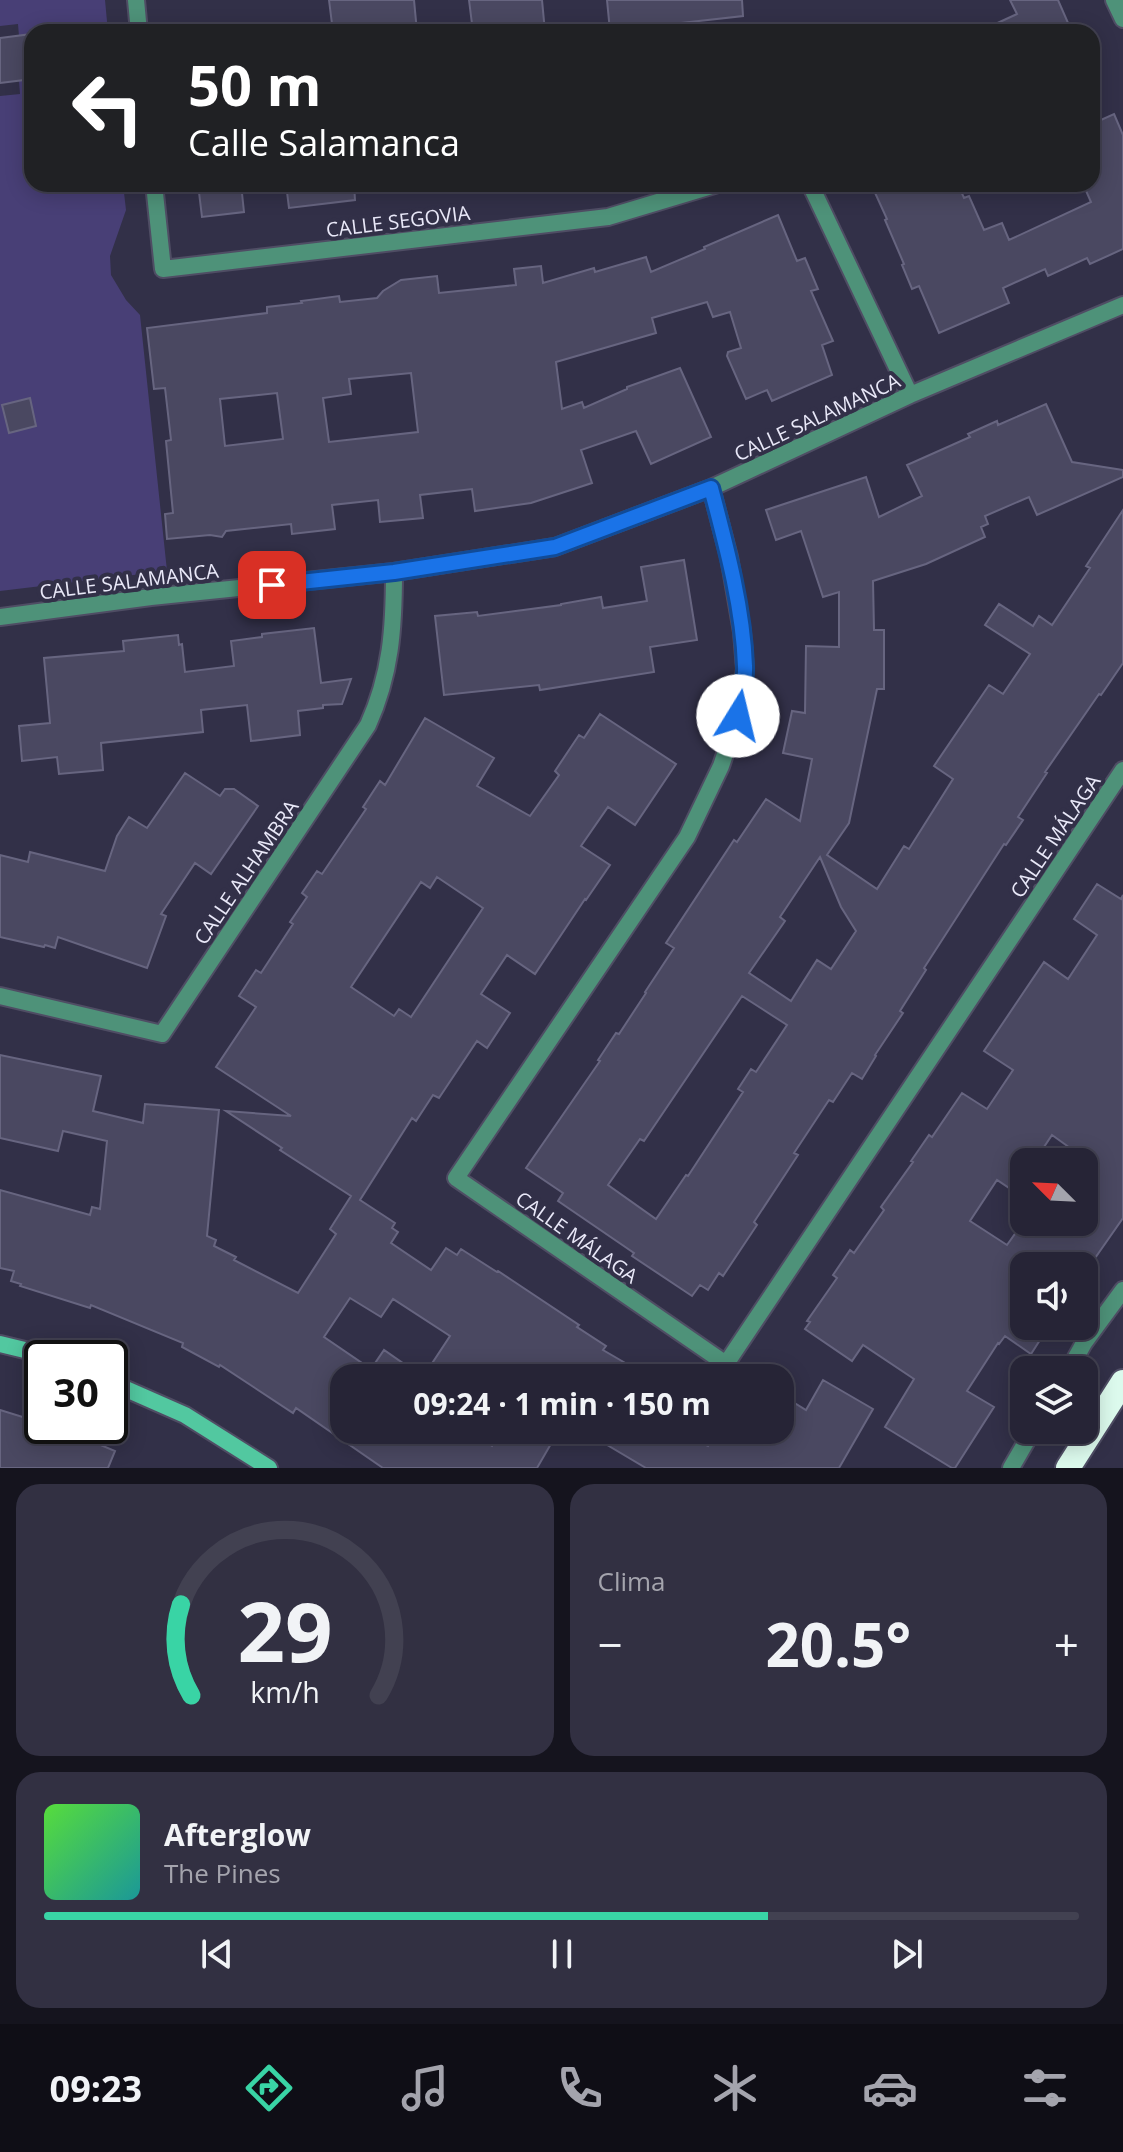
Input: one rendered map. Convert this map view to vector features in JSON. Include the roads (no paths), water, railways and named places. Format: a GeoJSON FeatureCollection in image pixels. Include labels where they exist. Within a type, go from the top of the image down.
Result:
{"type":"FeatureCollection","features":[{"type":"Feature","properties":{"kind":"highway"},"geometry":{"type":"LineString","coordinates":[[1068,1468],[1123,1382]]}},
{"type":"Feature","properties":{"kind":"street"},"geometry":{"type":"LineString","coordinates":[[136,0],[138,24]]}},
{"type":"Feature","properties":{"kind":"street"},"geometry":{"type":"LineString","coordinates":[[1114,0],[1123,19]]}},
{"type":"Feature","properties":{"kind":"street","name":"CALLE SEGOVIA"},"geometry":{"type":"LineString","coordinates":[[155,192],[163,269],[608,217],[691,192]]}},
{"type":"Feature","properties":{"kind":"street"},"geometry":{"type":"LineString","coordinates":[[814,192],[910,395]]}},
{"type":"Feature","properties":{"kind":"street","name":"CALLE SALAMANCA"},"geometry":{"type":"LineString","coordinates":[[0,617],[151,597],[394,572],[555,547],[711,488],[910,395],[1123,305]]}},
{"type":"Feature","properties":{"kind":"street","name":"CALLE MÁLAGA"},"geometry":{"type":"LineString","coordinates":[[711,488],[729,557],[745,669],[738,716],[721,766],[687,837],[456,1178],[726,1364],[1123,770]]}},
{"type":"Feature","properties":{"kind":"street","name":"CALLE ALHAMBRA"},"geometry":{"type":"LineString","coordinates":[[0,996],[162,1034],[368,725],[379,699],[394,624],[394,572]]}},
{"type":"Feature","properties":{"kind":"street"},"geometry":{"type":"LineString","coordinates":[[1077,1356],[1123,1290]]}},
{"type":"Feature","properties":{"kind":"street"},"geometry":{"type":"LineString","coordinates":[[0,1344],[24,1350]]}},
{"type":"Feature","properties":{"kind":"street"},"geometry":{"type":"LineString","coordinates":[[128,1390],[185,1415],[269,1468]]}},
{"type":"Feature","properties":{"kind":"street"},"geometry":{"type":"LineString","coordinates":[[1011,1468],[1025,1444]]}}]}
